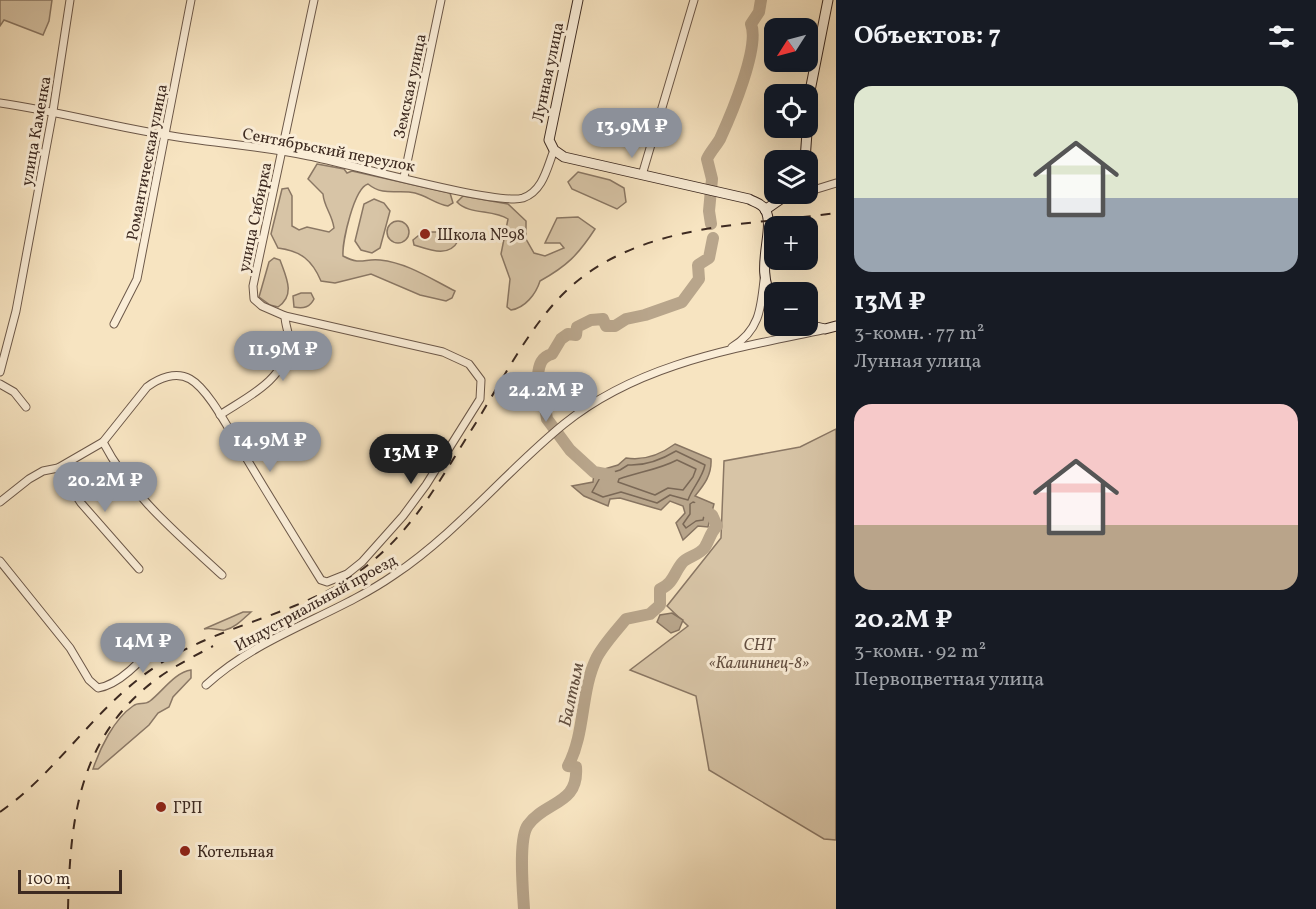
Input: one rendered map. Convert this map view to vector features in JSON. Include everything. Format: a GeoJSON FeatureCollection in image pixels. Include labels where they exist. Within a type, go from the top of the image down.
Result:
{"type":"FeatureCollection","features":[{"type":"Feature","properties":{"kind":"street","name":"улица Каменка"},"geometry":{"type":"LineString","coordinates":[[0,372],[16,311],[53,111],[70,0]]}},
{"type":"Feature","properties":{"kind":"street","name":"Романтическая улица"},"geometry":{"type":"LineString","coordinates":[[114,324],[137,279],[191,0]]}},
{"type":"Feature","properties":{"kind":"street","name":"улица Сибирка"},"geometry":{"type":"LineString","coordinates":[[285,316],[262,306],[254,299],[253,285],[314,0]]}},
{"type":"Feature","properties":{"kind":"street","name":"Земская улица"},"geometry":{"type":"LineString","coordinates":[[404,177],[441,0]]}},
{"type":"Feature","properties":{"kind":"street","name":"Лунная улица"},"geometry":{"type":"LineString","coordinates":[[554,150],[549,140],[578,0]]}},
{"type":"Feature","properties":{"kind":"street"},"geometry":{"type":"LineString","coordinates":[[642,175],[694,0]]}},
{"type":"Feature","properties":{"kind":"street"},"geometry":{"type":"LineString","coordinates":[[807,150],[810,91],[828,0]]}},
{"type":"Feature","properties":{"kind":"street","name":"Сентябрьский переулок"},"geometry":{"type":"LineString","coordinates":[[0,103],[53,111],[165,135],[282,151],[513,199],[530,194],[541,184],[554,150]]}},
{"type":"Feature","properties":{"kind":"street"},"geometry":{"type":"LineString","coordinates":[[554,150],[564,157],[749,199],[765,210]]}},
{"type":"Feature","properties":{"kind":"street"},"geometry":{"type":"LineString","coordinates":[[818,189],[836,183]]}},
{"type":"Feature","properties":{"kind":"street"},"geometry":{"type":"LineString","coordinates":[[765,210],[774,204]]}},
{"type":"Feature","properties":{"kind":"street"},"geometry":{"type":"LineString","coordinates":[[728,350],[742,342],[756,323],[764,280],[765,210]]}},
{"type":"Feature","properties":{"kind":"street"},"geometry":{"type":"LineString","coordinates":[[0,502],[29,479],[43,471],[58,468],[103,442],[147,387],[164,377],[188,377],[196,382],[220,415],[321,580],[335,581],[354,568],[409,509],[480,399],[481,380],[469,364],[443,352],[285,316],[289,346],[277,369],[258,392],[220,415]]}},
{"type":"Feature","properties":{"kind":"street"},"geometry":{"type":"LineString","coordinates":[[818,327],[836,327]]}},
{"type":"Feature","properties":{"kind":"street","name":"Индустриальный проезд"},"geometry":{"type":"LineString","coordinates":[[206,685],[249,654],[393,576],[442,540],[541,443],[566,422],[636,380],[673,365],[728,350],[825,329]]}},
{"type":"Feature","properties":{"kind":"street"},"geometry":{"type":"LineString","coordinates":[[0,384],[14,392],[26,407]]}},
{"type":"Feature","properties":{"kind":"street"},"geometry":{"type":"LineString","coordinates":[[103,442],[115,465],[171,530],[222,576]]}},
{"type":"Feature","properties":{"kind":"street"},"geometry":{"type":"LineString","coordinates":[[58,468],[81,503],[139,569]]}},
{"type":"Feature","properties":{"kind":"street"},"geometry":{"type":"LineString","coordinates":[[0,561],[14,582],[59,633],[89,680],[98,688],[109,684],[143,659],[167,629]]}},
{"type":"Feature","properties":{"kind":"green space"},"geometry":{"type":"Polygon","coordinates":[[[0,0],[52,0],[49,21],[43,35],[4,20],[0,26],[0,0]]]}},
{"type":"Feature","properties":{"kind":"green space"},"geometry":{"type":"Polygon","coordinates":[[[317,164],[344,169],[347,173],[352,171],[450,193],[453,203],[448,206],[415,193],[385,192],[368,184],[358,195],[354,205],[347,228],[343,256],[359,261],[390,262],[410,268],[455,291],[452,298],[446,301],[420,295],[371,274],[335,283],[321,281],[314,267],[305,258],[293,251],[278,248],[271,234],[282,189],[288,188],[292,196],[292,226],[299,230],[307,227],[329,232],[334,228],[323,194],[308,179],[317,164]]]}},
{"type":"Feature","properties":{"kind":"green space"},"geometry":{"type":"Polygon","coordinates":[[[578,172],[610,180],[624,188],[626,202],[617,209],[572,189],[568,182],[578,172]]]}},
{"type":"Feature","properties":{"kind":"green space"},"geometry":{"type":"Polygon","coordinates":[[[463,196],[508,204],[526,221],[526,239],[534,253],[545,256],[564,248],[560,243],[545,243],[557,218],[578,217],[595,229],[571,259],[540,281],[529,300],[511,310],[507,307],[510,279],[501,254],[508,219],[462,206],[457,202],[463,196]]]}},
{"type":"Feature","properties":{"kind":"green space"},"geometry":{"type":"Polygon","coordinates":[[[374,199],[384,203],[390,211],[380,248],[372,253],[361,250],[355,241],[364,204],[374,199]]]}},
{"type":"Feature","properties":{"kind":"green space"},"geometry":{"type":"Polygon","coordinates":[[[398,221],[406,224],[409,232],[406,240],[398,243],[390,240],[387,232],[390,224],[398,221]]]}},
{"type":"Feature","properties":{"kind":"green space"},"geometry":{"type":"Polygon","coordinates":[[[423,232],[447,232],[456,235],[458,241],[450,250],[444,251],[414,245],[413,240],[423,232]]]}},
{"type":"Feature","properties":{"kind":"green space"},"geometry":{"type":"Polygon","coordinates":[[[274,258],[280,260],[288,285],[287,297],[278,307],[270,305],[259,297],[269,262],[274,258]]]}},
{"type":"Feature","properties":{"kind":"green space"},"geometry":{"type":"Polygon","coordinates":[[[311,293],[314,299],[306,307],[294,307],[293,296],[311,293]]]}},
{"type":"Feature","properties":{"kind":"green space","name":"СНТ «Калининец-8»"},"geometry":{"type":"Polygon","coordinates":[[[836,429],[836,840],[824,839],[709,770],[696,696],[630,670],[688,626],[667,606],[721,538],[724,461],[800,447],[836,429]]]}},
{"type":"Feature","properties":{"kind":"green space"},"geometry":{"type":"Polygon","coordinates":[[[243,612],[251,612],[229,629],[204,629],[243,612]]]}},
{"type":"Feature","properties":{"kind":"green space"},"geometry":{"type":"Polygon","coordinates":[[[191,670],[191,678],[173,697],[169,707],[158,713],[149,725],[98,769],[93,769],[108,734],[120,718],[135,705],[148,702],[155,697],[174,678],[191,670]]]}},
{"type":"Feature","properties":{"kind":"water"},"geometry":{"type":"Polygon","coordinates":[[[675,444],[711,459],[709,475],[695,496],[714,504],[708,527],[698,526],[683,540],[676,523],[685,513],[683,506],[670,501],[661,510],[620,498],[610,499],[608,506],[584,496],[572,486],[593,482],[594,472],[618,465],[626,458],[639,459],[652,456],[675,444]]]}},
{"type":"Feature","properties":{"kind":"water"},"geometry":{"type":"Polygon","coordinates":[[[672,613],[683,620],[679,630],[671,633],[657,622],[660,615],[672,613]]]}},
{"type":"Feature","properties":{"kind":"waterway","name":"Балтым"},"geometry":{"type":"LineString","coordinates":[[711,224],[709,211],[712,179],[707,159],[720,139],[743,81],[752,48],[751,24],[759,12],[761,0]]}},
{"type":"Feature","properties":{"kind":"waterway","name":"Балтым"},"geometry":{"type":"LineString","coordinates":[[610,475],[594,472],[570,450],[547,419],[538,375],[540,365],[545,357],[552,354],[561,339],[568,334],[576,335],[577,327],[591,320],[603,319],[606,326],[615,326],[626,319],[682,302],[699,279],[698,265],[709,258],[713,238]]}},
{"type":"Feature","properties":{"kind":"waterway","name":"Балтым"},"geometry":{"type":"LineString","coordinates":[[524,909],[522,865],[525,832],[535,817],[567,796],[572,789],[576,767],[568,766],[578,739],[588,684],[597,657],[626,619],[650,614],[660,605],[660,589],[671,581],[684,561],[705,547],[717,526],[712,515],[699,507]]}},
{"type":"Feature","properties":{"kind":"railway"},"geometry":{"type":"LineString","coordinates":[[0,812],[41,777],[115,699],[158,665],[212,637],[323,593],[350,578],[375,559],[404,530],[440,481],[536,326],[562,295],[590,271],[622,254],[655,241],[691,232],[836,213]]}},
{"type":"Feature","properties":{"kind":"railway"},"geometry":{"type":"LineString","coordinates":[[68,909],[76,813],[83,784],[94,755],[109,729],[129,704],[154,681],[213,646]]}},
{"type":"Feature","properties":{"kind":"place","name":"Школа №98"},"geometry":{"type":"Point","coordinates":[425,234]}},
{"type":"Feature","properties":{"kind":"place","name":"ГРП"},"geometry":{"type":"Point","coordinates":[161,807]}},
{"type":"Feature","properties":{"kind":"place","name":"Котельная"},"geometry":{"type":"Point","coordinates":[185,851]}}]}
